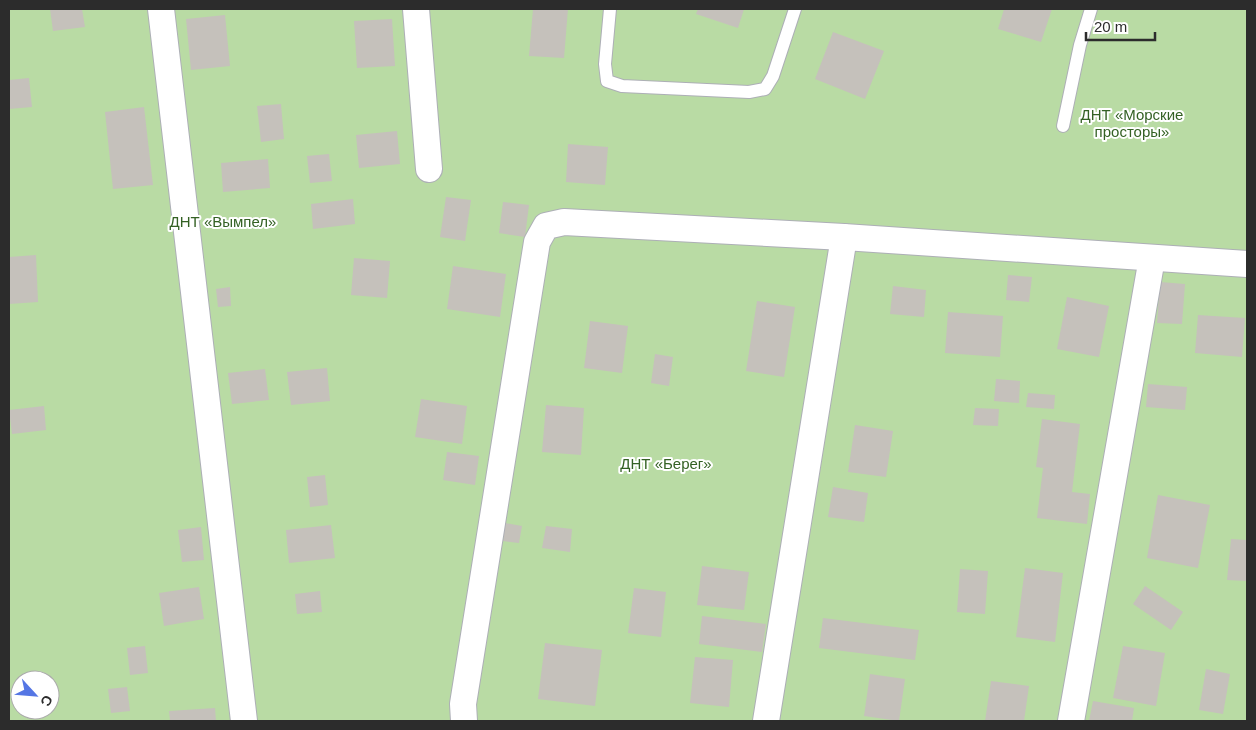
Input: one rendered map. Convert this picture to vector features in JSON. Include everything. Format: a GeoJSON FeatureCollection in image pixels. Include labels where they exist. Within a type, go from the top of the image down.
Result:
{"type":"FeatureCollection","features":[{"type":"Feature","properties":{"kind":"street"},"geometry":{"type":"LineString","coordinates":[[162,9],[244,721]]}},
{"type":"Feature","properties":{"kind":"street"},"geometry":{"type":"LineString","coordinates":[[416,9],[429,169]]}},
{"type":"Feature","properties":{"kind":"street"},"geometry":{"type":"LineString","coordinates":[[464,721],[462,704],[537,242],[546,226],[564,222],[844,237],[1247,264]]}},
{"type":"Feature","properties":{"kind":"street"},"geometry":{"type":"LineString","coordinates":[[766,721],[844,237]]}},
{"type":"Feature","properties":{"kind":"street"},"geometry":{"type":"LineString","coordinates":[[1071,721],[1152,258]]}},
{"type":"Feature","properties":{"kind":"lane"},"geometry":{"type":"LineString","coordinates":[[610,9],[605,64],[608,81],[622,86],[749,92],[765,89],[773,76],[795,9]]}},
{"type":"Feature","properties":{"kind":"lane"},"geometry":{"type":"LineString","coordinates":[[1063,126],[1080,45],[1091,9]]}},
{"type":"Feature","properties":{"kind":"green space"},"geometry":{"type":"Polygon","coordinates":[[[9,9],[1247,9],[1247,721],[9,721],[9,9]]]}},
{"type":"Feature","properties":{"kind":"building"},"geometry":{"type":"Polygon","coordinates":[[[50,9],[82,9],[85,27],[53,31],[50,9]]]}},
{"type":"Feature","properties":{"kind":"building"},"geometry":{"type":"Polygon","coordinates":[[[533,9],[568,9],[564,58],[529,56],[533,9]]]}},
{"type":"Feature","properties":{"kind":"building"},"geometry":{"type":"Polygon","coordinates":[[[698,9],[744,9],[738,28],[696,14],[698,9]]]}},
{"type":"Feature","properties":{"kind":"building"},"geometry":{"type":"Polygon","coordinates":[[[1004,9],[1052,9],[1041,42],[998,29],[1004,9]]]}},
{"type":"Feature","properties":{"kind":"building"},"geometry":{"type":"Polygon","coordinates":[[[225,15],[230,66],[191,70],[186,19],[225,15]]]}},
{"type":"Feature","properties":{"kind":"building"},"geometry":{"type":"Polygon","coordinates":[[[392,19],[395,66],[357,68],[354,21],[392,19]]]}},
{"type":"Feature","properties":{"kind":"building"},"geometry":{"type":"Polygon","coordinates":[[[833,32],[884,51],[865,99],[815,79],[833,32]]]}},
{"type":"Feature","properties":{"kind":"building"},"geometry":{"type":"Polygon","coordinates":[[[29,78],[32,107],[9,109],[9,80],[29,78]]]}},
{"type":"Feature","properties":{"kind":"building"},"geometry":{"type":"Polygon","coordinates":[[[281,104],[284,139],[261,142],[257,106],[281,104]]]}},
{"type":"Feature","properties":{"kind":"building"},"geometry":{"type":"Polygon","coordinates":[[[144,107],[153,185],[113,189],[105,112],[144,107]]]}},
{"type":"Feature","properties":{"kind":"building"},"geometry":{"type":"Polygon","coordinates":[[[397,131],[400,164],[359,168],[356,135],[397,131]]]}},
{"type":"Feature","properties":{"kind":"building"},"geometry":{"type":"Polygon","coordinates":[[[568,144],[608,147],[605,185],[566,182],[568,144]]]}},
{"type":"Feature","properties":{"kind":"building"},"geometry":{"type":"Polygon","coordinates":[[[329,154],[332,181],[310,183],[307,156],[329,154]]]}},
{"type":"Feature","properties":{"kind":"building"},"geometry":{"type":"Polygon","coordinates":[[[268,159],[270,188],[223,192],[221,163],[268,159]]]}},
{"type":"Feature","properties":{"kind":"building"},"geometry":{"type":"Polygon","coordinates":[[[446,197],[471,200],[465,241],[440,237],[446,197]]]}},
{"type":"Feature","properties":{"kind":"building"},"geometry":{"type":"Polygon","coordinates":[[[353,199],[355,224],[313,229],[311,204],[353,199]]]}},
{"type":"Feature","properties":{"kind":"building"},"geometry":{"type":"Polygon","coordinates":[[[503,202],[529,205],[525,237],[499,233],[503,202]]]}},
{"type":"Feature","properties":{"kind":"building"},"geometry":{"type":"Polygon","coordinates":[[[36,255],[38,302],[9,304],[9,257],[36,255]]]}},
{"type":"Feature","properties":{"kind":"building"},"geometry":{"type":"Polygon","coordinates":[[[354,258],[390,261],[387,298],[351,295],[354,258]]]}},
{"type":"Feature","properties":{"kind":"building"},"geometry":{"type":"Polygon","coordinates":[[[453,266],[506,274],[500,317],[447,309],[453,266]]]}},
{"type":"Feature","properties":{"kind":"building"},"geometry":{"type":"Polygon","coordinates":[[[1008,275],[1032,277],[1029,302],[1006,300],[1008,275]]]}},
{"type":"Feature","properties":{"kind":"building"},"geometry":{"type":"Polygon","coordinates":[[[1160,282],[1185,284],[1182,324],[1157,323],[1160,282]]]}},
{"type":"Feature","properties":{"kind":"building"},"geometry":{"type":"Polygon","coordinates":[[[893,286],[926,290],[924,317],[890,314],[893,286]]]}},
{"type":"Feature","properties":{"kind":"building"},"geometry":{"type":"Polygon","coordinates":[[[230,287],[231,306],[218,307],[216,289],[230,287]]]}},
{"type":"Feature","properties":{"kind":"building"},"geometry":{"type":"Polygon","coordinates":[[[1067,297],[1109,306],[1099,357],[1057,349],[1067,297]]]}},
{"type":"Feature","properties":{"kind":"building"},"geometry":{"type":"Polygon","coordinates":[[[757,301],[795,307],[784,377],[746,371],[757,301]]]}},
{"type":"Feature","properties":{"kind":"building"},"geometry":{"type":"Polygon","coordinates":[[[948,312],[1003,316],[1000,357],[945,353],[948,312]]]}},
{"type":"Feature","properties":{"kind":"building"},"geometry":{"type":"Polygon","coordinates":[[[1198,315],[1245,318],[1242,357],[1195,353],[1198,315]]]}},
{"type":"Feature","properties":{"kind":"building"},"geometry":{"type":"Polygon","coordinates":[[[590,321],[628,326],[622,373],[584,368],[590,321]]]}},
{"type":"Feature","properties":{"kind":"building"},"geometry":{"type":"Polygon","coordinates":[[[655,354],[673,357],[669,386],[651,383],[655,354]]]}},
{"type":"Feature","properties":{"kind":"building"},"geometry":{"type":"Polygon","coordinates":[[[327,368],[330,401],[291,405],[287,372],[327,368]]]}},
{"type":"Feature","properties":{"kind":"building"},"geometry":{"type":"Polygon","coordinates":[[[265,369],[269,400],[232,404],[228,373],[265,369]]]}},
{"type":"Feature","properties":{"kind":"building"},"geometry":{"type":"Polygon","coordinates":[[[996,379],[1020,381],[1019,403],[994,401],[996,379]]]}},
{"type":"Feature","properties":{"kind":"building"},"geometry":{"type":"Polygon","coordinates":[[[1148,384],[1187,387],[1185,410],[1146,407],[1148,384]]]}},
{"type":"Feature","properties":{"kind":"building"},"geometry":{"type":"Polygon","coordinates":[[[1028,393],[1055,395],[1054,409],[1026,407],[1028,393]]]}},
{"type":"Feature","properties":{"kind":"building"},"geometry":{"type":"Polygon","coordinates":[[[421,399],[467,406],[462,444],[415,437],[421,399]]]}},
{"type":"Feature","properties":{"kind":"building"},"geometry":{"type":"Polygon","coordinates":[[[546,405],[584,408],[581,455],[542,452],[546,405]]]}},
{"type":"Feature","properties":{"kind":"building"},"geometry":{"type":"Polygon","coordinates":[[[44,406],[46,430],[12,434],[9,410],[44,406]]]}},
{"type":"Feature","properties":{"kind":"building"},"geometry":{"type":"Polygon","coordinates":[[[975,408],[999,409],[998,426],[973,425],[975,408]]]}},
{"type":"Feature","properties":{"kind":"building"},"geometry":{"type":"Polygon","coordinates":[[[1042,419],[1080,424],[1072,492],[1090,494],[1087,524],[1037,518],[1043,468],[1036,467],[1042,419]]]}},
{"type":"Feature","properties":{"kind":"building"},"geometry":{"type":"Polygon","coordinates":[[[855,425],[893,431],[886,477],[848,472],[855,425]]]}},
{"type":"Feature","properties":{"kind":"building"},"geometry":{"type":"Polygon","coordinates":[[[447,452],[479,456],[475,485],[443,480],[447,452]]]}},
{"type":"Feature","properties":{"kind":"building"},"geometry":{"type":"Polygon","coordinates":[[[325,475],[328,505],[310,507],[307,477],[325,475]]]}},
{"type":"Feature","properties":{"kind":"building"},"geometry":{"type":"Polygon","coordinates":[[[833,487],[868,493],[864,522],[828,517],[833,487]]]}},
{"type":"Feature","properties":{"kind":"building"},"geometry":{"type":"Polygon","coordinates":[[[1158,495],[1210,505],[1198,568],[1147,558],[1158,495]]]}},
{"type":"Feature","properties":{"kind":"building"},"geometry":{"type":"Polygon","coordinates":[[[505,523],[522,526],[519,543],[503,541],[505,523]]]}},
{"type":"Feature","properties":{"kind":"building"},"geometry":{"type":"Polygon","coordinates":[[[331,525],[335,558],[289,563],[286,530],[331,525]]]}},
{"type":"Feature","properties":{"kind":"building"},"geometry":{"type":"Polygon","coordinates":[[[546,526],[572,529],[570,552],[542,548],[546,526]]]}},
{"type":"Feature","properties":{"kind":"building"},"geometry":{"type":"Polygon","coordinates":[[[201,527],[204,560],[182,562],[178,530],[201,527]]]}},
{"type":"Feature","properties":{"kind":"building"},"geometry":{"type":"Polygon","coordinates":[[[1231,539],[1247,540],[1247,581],[1227,580],[1231,539]]]}},
{"type":"Feature","properties":{"kind":"building"},"geometry":{"type":"Polygon","coordinates":[[[702,566],[749,572],[744,610],[697,605],[702,566]]]}},
{"type":"Feature","properties":{"kind":"building"},"geometry":{"type":"Polygon","coordinates":[[[1025,568],[1063,573],[1055,642],[1016,637],[1025,568]]]}},
{"type":"Feature","properties":{"kind":"building"},"geometry":{"type":"Polygon","coordinates":[[[960,569],[988,571],[985,614],[957,612],[960,569]]]}},
{"type":"Feature","properties":{"kind":"building"},"geometry":{"type":"Polygon","coordinates":[[[1145,586],[1183,612],[1171,630],[1133,604],[1145,586]]]}},
{"type":"Feature","properties":{"kind":"building"},"geometry":{"type":"Polygon","coordinates":[[[199,587],[204,619],[164,626],[159,593],[199,587]]]}},
{"type":"Feature","properties":{"kind":"building"},"geometry":{"type":"Polygon","coordinates":[[[634,588],[666,592],[661,637],[628,633],[634,588]]]}},
{"type":"Feature","properties":{"kind":"building"},"geometry":{"type":"Polygon","coordinates":[[[320,591],[322,612],[297,614],[295,594],[320,591]]]}},
{"type":"Feature","properties":{"kind":"building"},"geometry":{"type":"Polygon","coordinates":[[[702,616],[766,624],[762,652],[699,644],[702,616]]]}},
{"type":"Feature","properties":{"kind":"building"},"geometry":{"type":"Polygon","coordinates":[[[823,618],[919,630],[915,660],[819,648],[823,618]]]}},
{"type":"Feature","properties":{"kind":"building"},"geometry":{"type":"Polygon","coordinates":[[[545,643],[602,650],[595,706],[538,699],[545,643]]]}},
{"type":"Feature","properties":{"kind":"building"},"geometry":{"type":"Polygon","coordinates":[[[145,646],[148,673],[130,675],[127,648],[145,646]]]}},
{"type":"Feature","properties":{"kind":"building"},"geometry":{"type":"Polygon","coordinates":[[[1123,646],[1165,653],[1156,706],[1113,698],[1123,646]]]}},
{"type":"Feature","properties":{"kind":"building"},"geometry":{"type":"Polygon","coordinates":[[[695,657],[733,660],[729,707],[690,703],[695,657]]]}},
{"type":"Feature","properties":{"kind":"building"},"geometry":{"type":"Polygon","coordinates":[[[1206,669],[1230,674],[1223,714],[1199,710],[1206,669]]]}},
{"type":"Feature","properties":{"kind":"building"},"geometry":{"type":"Polygon","coordinates":[[[870,674],[905,679],[899,721],[864,716],[870,674]]]}},
{"type":"Feature","properties":{"kind":"building"},"geometry":{"type":"Polygon","coordinates":[[[991,681],[1029,686],[1024,721],[985,721],[991,681]]]}},
{"type":"Feature","properties":{"kind":"building"},"geometry":{"type":"Polygon","coordinates":[[[127,687],[130,711],[111,713],[108,689],[127,687]]]}},
{"type":"Feature","properties":{"kind":"building"},"geometry":{"type":"Polygon","coordinates":[[[1093,701],[1134,708],[1132,721],[1089,721],[1093,701]]]}},
{"type":"Feature","properties":{"kind":"building"},"geometry":{"type":"Polygon","coordinates":[[[215,708],[216,721],[170,721],[169,711],[215,708]]]}},
{"type":"Feature","properties":{"kind":"park label","name":"ДНТ «Морские просторы»"},"geometry":{"type":"Point","coordinates":[1132,124]}},
{"type":"Feature","properties":{"kind":"park label","name":"ДНТ «Вымпел»"},"geometry":{"type":"Point","coordinates":[223,222]}},
{"type":"Feature","properties":{"kind":"park label","name":"ДНТ «Берег»"},"geometry":{"type":"Point","coordinates":[666,464]}}]}
